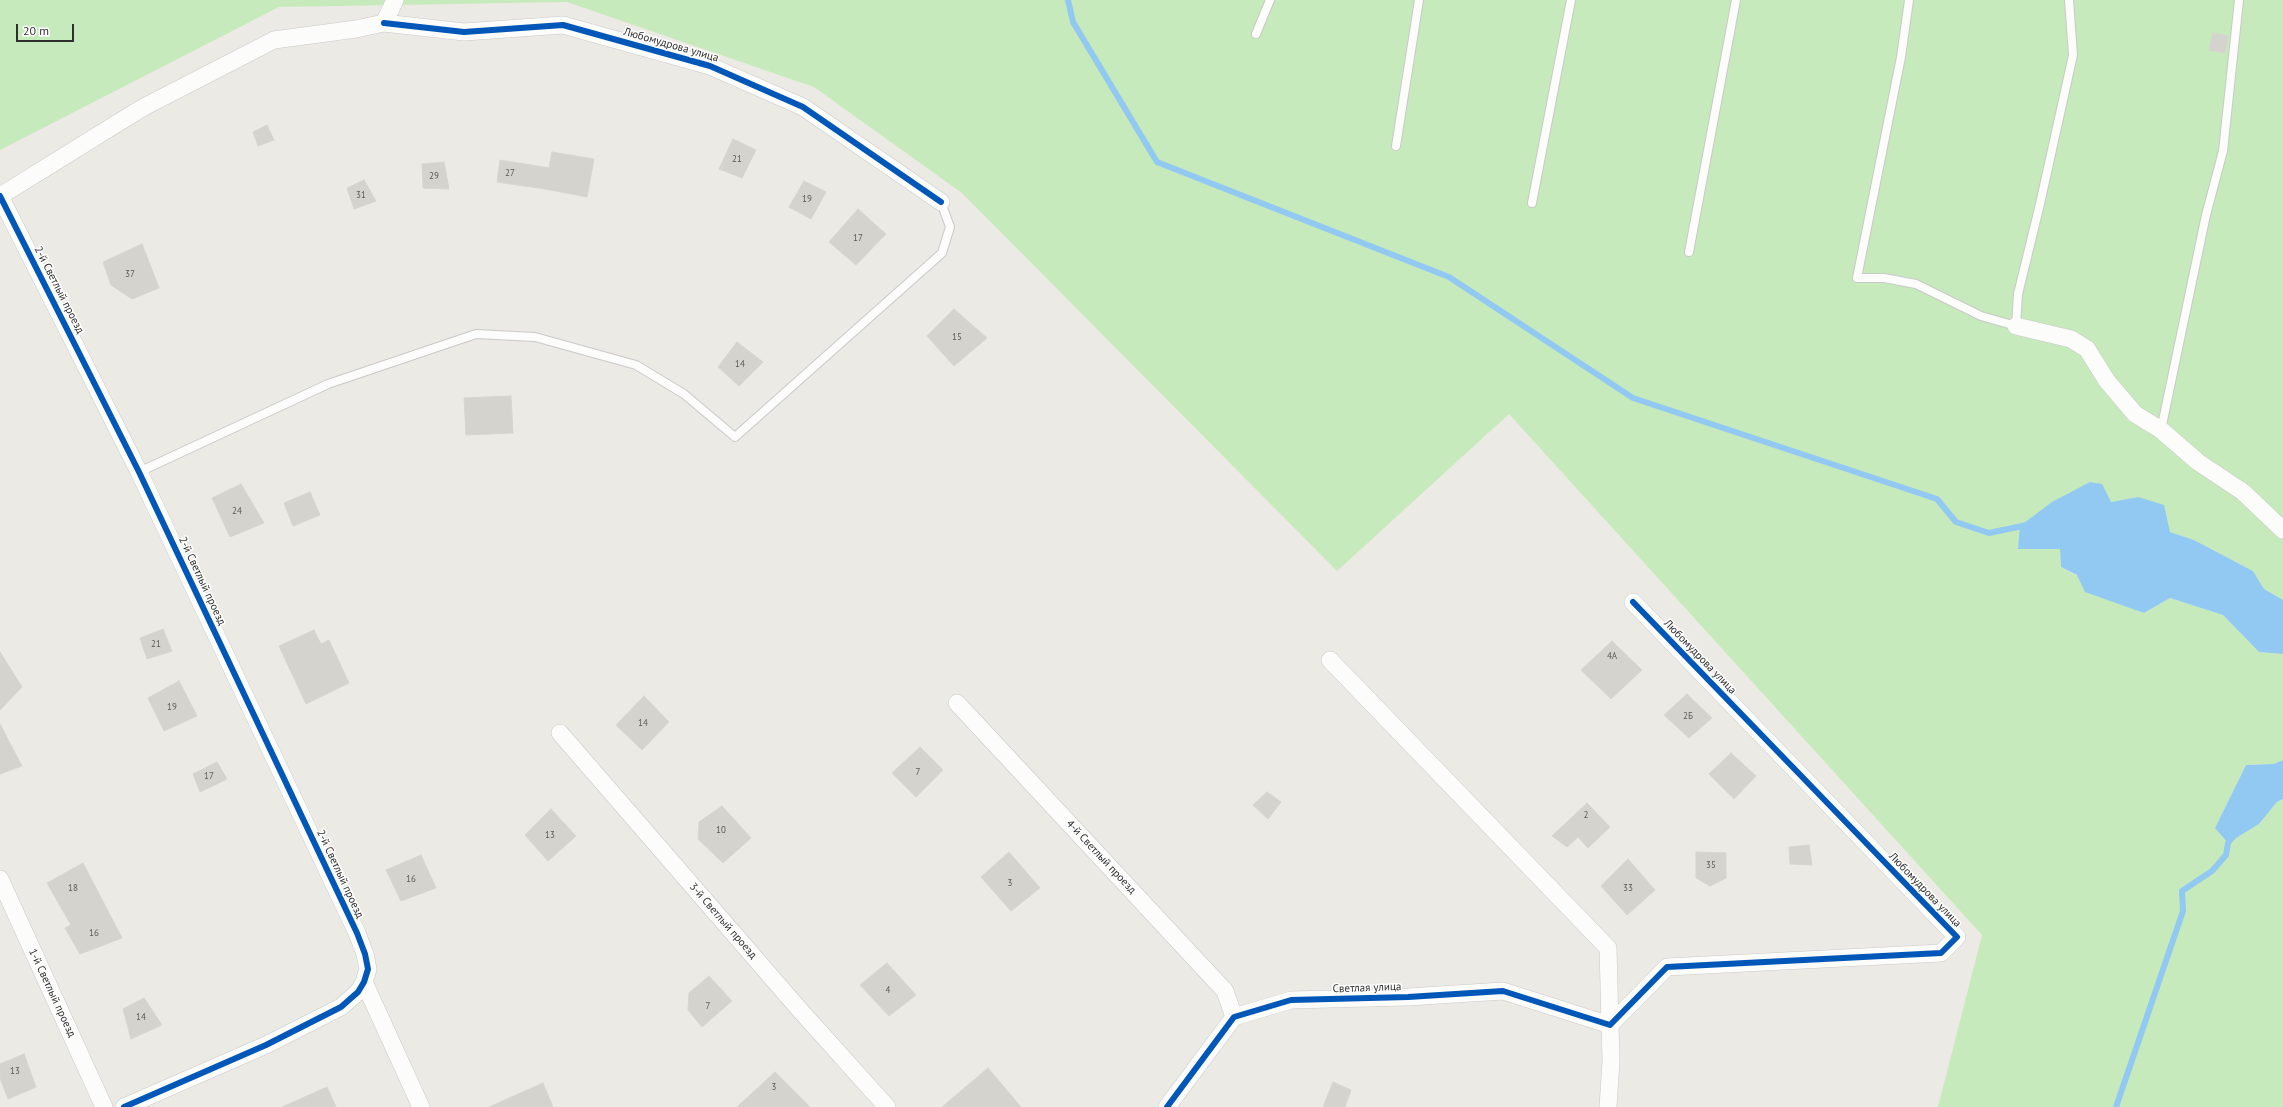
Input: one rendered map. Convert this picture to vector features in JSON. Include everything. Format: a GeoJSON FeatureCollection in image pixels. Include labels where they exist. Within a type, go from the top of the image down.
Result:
{"type":"FeatureCollection","features":[{"type":"Feature","properties":{"kind":"street"},"geometry":{"type":"LineString","coordinates":[[384,23],[396,0]]}},
{"type":"Feature","properties":{"kind":"street","name":"Любомудрова улица"},"geometry":{"type":"LineString","coordinates":[[0,196],[142,108],[274,40],[356,29],[384,23],[464,32],[564,25],[710,66],[803,107],[941,202]]}},
{"type":"Feature","properties":{"kind":"street","name":"2-й Светлый проезд"},"geometry":{"type":"LineString","coordinates":[[0,196],[139,472],[357,933],[365,954],[368,969],[364,982]]}},
{"type":"Feature","properties":{"kind":"street"},"geometry":{"type":"LineString","coordinates":[[2016,326],[2071,339],[2087,349],[2107,381],[2135,414],[2161,430],[2198,462],[2243,492],[2283,530]]}},
{"type":"Feature","properties":{"kind":"street","name":"Любомудрова улица"},"geometry":{"type":"LineString","coordinates":[[1610,1025],[1667,967],[1941,953],[1957,938],[1633,602]]}},
{"type":"Feature","properties":{"kind":"street"},"geometry":{"type":"LineString","coordinates":[[1330,660],[1608,948],[1611,1062],[1608,1107]]}},
{"type":"Feature","properties":{"kind":"street","name":"4-й Светлый проезд"},"geometry":{"type":"LineString","coordinates":[[958,703],[1225,991],[1234,1017]]}},
{"type":"Feature","properties":{"kind":"street","name":"3-й Светлый проезд"},"geometry":{"type":"LineString","coordinates":[[560,734],[799,1009],[888,1107]]}},
{"type":"Feature","properties":{"kind":"street","name":"1-й Светлый проезд"},"geometry":{"type":"LineString","coordinates":[[0,879],[104,1107]]}},
{"type":"Feature","properties":{"kind":"street"},"geometry":{"type":"LineString","coordinates":[[124,1107],[266,1045],[316,1021],[341,1007],[358,992],[364,982]]}},
{"type":"Feature","properties":{"kind":"street"},"geometry":{"type":"LineString","coordinates":[[364,982],[421,1107]]}},
{"type":"Feature","properties":{"kind":"street","name":"Светлая улица"},"geometry":{"type":"LineString","coordinates":[[1234,1017],[1291,1000],[1408,997],[1503,991],[1610,1025]]}},
{"type":"Feature","properties":{"kind":"street"},"geometry":{"type":"LineString","coordinates":[[1166,1107],[1234,1017]]}},
{"type":"Feature","properties":{"kind":"lane"},"geometry":{"type":"LineString","coordinates":[[1256,34],[1270,0]]}},
{"type":"Feature","properties":{"kind":"lane"},"geometry":{"type":"LineString","coordinates":[[1396,146],[1419,0]]}},
{"type":"Feature","properties":{"kind":"lane"},"geometry":{"type":"LineString","coordinates":[[1532,203],[1571,0]]}},
{"type":"Feature","properties":{"kind":"lane"},"geometry":{"type":"LineString","coordinates":[[1689,252],[1736,0]]}},
{"type":"Feature","properties":{"kind":"lane"},"geometry":{"type":"LineString","coordinates":[[1909,0],[1901,57],[1857,278],[1884,278],[1916,284],[1982,316],[2016,326],[2018,294],[2073,55],[2069,0]]}},
{"type":"Feature","properties":{"kind":"lane"},"geometry":{"type":"LineString","coordinates":[[2161,430],[2206,215],[2223,151],[2239,0]]}},
{"type":"Feature","properties":{"kind":"lane"},"geometry":{"type":"LineString","coordinates":[[139,472],[328,384],[476,334],[535,337],[636,365],[684,394],[735,437],[942,253],[950,228],[941,202]]}},
{"type":"Feature","properties":{"kind":"green space"},"geometry":{"type":"Polygon","coordinates":[[[0,0],[2283,0],[2283,600],[2264,589],[2253,571],[2194,540],[2170,532],[2138,497],[2111,502],[2090,482],[2077,491],[2018,549],[2060,549],[2061,567],[2144,613],[2170,598],[2223,615],[2259,652],[2283,654],[2283,760],[2275,764],[2246,765],[2215,828],[2228,842],[2259,824],[2277,802],[2283,799],[2283,1107],[1938,1107],[1982,935],[1509,414],[1337,571],[962,193],[814,87],[567,2],[279,7],[0,150],[0,0]]]}},
{"type":"Feature","properties":{"kind":"water"},"geometry":{"type":"Polygon","coordinates":[[[2090,482],[2102,484],[2111,502],[2138,497],[2164,505],[2170,532],[2194,540],[2253,571],[2264,589],[2283,600],[2283,654],[2259,652],[2223,615],[2170,598],[2144,613],[2085,592],[2077,575],[2061,567],[2060,549],[2018,549],[2020,526],[2052,502],[2090,482]]]}},
{"type":"Feature","properties":{"kind":"water"},"geometry":{"type":"Polygon","coordinates":[[[2283,760],[2283,799],[2277,802],[2259,824],[2228,843],[2215,828],[2246,765],[2274,764],[2283,760]]]}},
{"type":"Feature","properties":{"kind":"building"},"geometry":{"type":"Polygon","coordinates":[[[2213,33],[2228,36],[2225,53],[2209,50],[2213,33]]]}},
{"type":"Feature","properties":{"kind":"building"},"geometry":{"type":"Polygon","coordinates":[[[267,125],[274,140],[258,146],[253,132],[267,125]]]}},
{"type":"Feature","properties":{"kind":"building"},"geometry":{"type":"Polygon","coordinates":[[[733,139],[756,150],[742,178],[719,169],[733,139]]]}},
{"type":"Feature","properties":{"kind":"building"},"geometry":{"type":"Polygon","coordinates":[[[552,152],[594,159],[587,197],[497,182],[500,160],[549,168],[552,152]]]}},
{"type":"Feature","properties":{"kind":"building"},"geometry":{"type":"Polygon","coordinates":[[[444,162],[449,189],[423,188],[422,164],[444,162]]]}},
{"type":"Feature","properties":{"kind":"building"},"geometry":{"type":"Polygon","coordinates":[[[364,180],[376,201],[354,209],[347,188],[364,180]]]}},
{"type":"Feature","properties":{"kind":"building"},"geometry":{"type":"Polygon","coordinates":[[[804,181],[826,192],[811,219],[789,207],[804,181]]]}},
{"type":"Feature","properties":{"kind":"building"},"geometry":{"type":"Polygon","coordinates":[[[858,209],[886,234],[856,265],[829,242],[858,209]]]}},
{"type":"Feature","properties":{"kind":"building"},"geometry":{"type":"Polygon","coordinates":[[[142,244],[159,288],[132,299],[111,285],[103,262],[142,244]]]}},
{"type":"Feature","properties":{"kind":"building"},"geometry":{"type":"Polygon","coordinates":[[[954,309],[987,338],[954,366],[927,336],[954,309]]]}},
{"type":"Feature","properties":{"kind":"building"},"geometry":{"type":"Polygon","coordinates":[[[737,342],[763,362],[739,386],[718,367],[737,342]]]}},
{"type":"Feature","properties":{"kind":"building"},"geometry":{"type":"Polygon","coordinates":[[[511,396],[513,433],[466,435],[464,398],[511,396]]]}},
{"type":"Feature","properties":{"kind":"building"},"geometry":{"type":"Polygon","coordinates":[[[241,484],[264,523],[230,537],[212,498],[241,484]]]}},
{"type":"Feature","properties":{"kind":"building"},"geometry":{"type":"Polygon","coordinates":[[[310,492],[320,515],[293,526],[284,503],[310,492]]]}},
{"type":"Feature","properties":{"kind":"building"},"geometry":{"type":"Polygon","coordinates":[[[163,629],[172,651],[147,659],[140,638],[163,629]]]}},
{"type":"Feature","properties":{"kind":"building"},"geometry":{"type":"Polygon","coordinates":[[[314,630],[321,644],[329,640],[349,683],[306,704],[279,646],[314,630]]]}},
{"type":"Feature","properties":{"kind":"building"},"geometry":{"type":"Polygon","coordinates":[[[1612,641],[1642,670],[1611,699],[1581,670],[1612,641]]]}},
{"type":"Feature","properties":{"kind":"building"},"geometry":{"type":"Polygon","coordinates":[[[0,652],[22,687],[0,710],[0,652]]]}},
{"type":"Feature","properties":{"kind":"building"},"geometry":{"type":"Polygon","coordinates":[[[179,681],[197,716],[164,731],[148,698],[179,681]]]}},
{"type":"Feature","properties":{"kind":"building"},"geometry":{"type":"Polygon","coordinates":[[[1687,694],[1712,718],[1689,738],[1664,715],[1687,694]]]}},
{"type":"Feature","properties":{"kind":"building"},"geometry":{"type":"Polygon","coordinates":[[[644,696],[669,722],[642,750],[616,725],[644,696]]]}},
{"type":"Feature","properties":{"kind":"building"},"geometry":{"type":"Polygon","coordinates":[[[0,724],[22,766],[0,774],[0,724]]]}},
{"type":"Feature","properties":{"kind":"building"},"geometry":{"type":"Polygon","coordinates":[[[920,747],[943,770],[916,797],[892,773],[920,747]]]}},
{"type":"Feature","properties":{"kind":"building"},"geometry":{"type":"Polygon","coordinates":[[[1731,753],[1756,776],[1734,799],[1709,774],[1731,753]]]}},
{"type":"Feature","properties":{"kind":"building"},"geometry":{"type":"Polygon","coordinates":[[[217,762],[227,779],[200,792],[193,774],[217,762]]]}},
{"type":"Feature","properties":{"kind":"building"},"geometry":{"type":"Polygon","coordinates":[[[1267,792],[1281,802],[1268,819],[1253,805],[1267,792]]]}},
{"type":"Feature","properties":{"kind":"building"},"geometry":{"type":"Polygon","coordinates":[[[1587,803],[1610,827],[1588,848],[1578,837],[1567,847],[1552,836],[1587,803]]]}},
{"type":"Feature","properties":{"kind":"building"},"geometry":{"type":"Polygon","coordinates":[[[722,806],[751,838],[723,863],[698,839],[699,822],[722,806]]]}},
{"type":"Feature","properties":{"kind":"building"},"geometry":{"type":"Polygon","coordinates":[[[551,809],[576,836],[548,861],[525,835],[551,809]]]}},
{"type":"Feature","properties":{"kind":"building"},"geometry":{"type":"Polygon","coordinates":[[[1809,845],[1812,865],[1790,864],[1789,847],[1809,845]]]}},
{"type":"Feature","properties":{"kind":"building"},"geometry":{"type":"Polygon","coordinates":[[[1009,852],[1040,888],[1011,911],[981,877],[1009,852]]]}},
{"type":"Feature","properties":{"kind":"building"},"geometry":{"type":"Polygon","coordinates":[[[1696,852],[1726,853],[1726,878],[1710,886],[1696,878],[1696,852]]]}},
{"type":"Feature","properties":{"kind":"building"},"geometry":{"type":"Polygon","coordinates":[[[421,855],[436,888],[401,901],[386,870],[421,855]]]}},
{"type":"Feature","properties":{"kind":"building"},"geometry":{"type":"Polygon","coordinates":[[[1628,859],[1655,890],[1627,915],[1601,886],[1628,859]]]}},
{"type":"Feature","properties":{"kind":"building"},"geometry":{"type":"Polygon","coordinates":[[[83,863],[122,938],[80,954],[65,928],[71,925],[47,883],[83,863]]]}},
{"type":"Feature","properties":{"kind":"building"},"geometry":{"type":"Polygon","coordinates":[[[887,963],[916,995],[889,1016],[860,985],[887,963]]]}},
{"type":"Feature","properties":{"kind":"building"},"geometry":{"type":"Polygon","coordinates":[[[709,976],[732,1001],[702,1027],[688,1010],[689,993],[709,976]]]}},
{"type":"Feature","properties":{"kind":"building"},"geometry":{"type":"Polygon","coordinates":[[[144,998],[162,1025],[131,1039],[123,1009],[144,998]]]}},
{"type":"Feature","properties":{"kind":"building"},"geometry":{"type":"Polygon","coordinates":[[[24,1054],[36,1087],[8,1099],[0,1078],[0,1064],[24,1054]]]}},
{"type":"Feature","properties":{"kind":"building"},"geometry":{"type":"Polygon","coordinates":[[[988,1068],[1021,1107],[942,1107],[988,1068]]]}},
{"type":"Feature","properties":{"kind":"building"},"geometry":{"type":"Polygon","coordinates":[[[775,1072],[810,1107],[737,1107],[775,1072]]]}},
{"type":"Feature","properties":{"kind":"building"},"geometry":{"type":"Polygon","coordinates":[[[1333,1082],[1351,1090],[1345,1107],[1323,1107],[1333,1082]]]}},
{"type":"Feature","properties":{"kind":"building"},"geometry":{"type":"Polygon","coordinates":[[[543,1083],[553,1107],[489,1107],[543,1083]]]}},
{"type":"Feature","properties":{"kind":"building"},"geometry":{"type":"Polygon","coordinates":[[[327,1087],[336,1107],[282,1107],[327,1087]]]}},
{"type":"Feature","properties":{"kind":"waterway"},"geometry":{"type":"LineString","coordinates":[[1068,0],[1073,22],[1157,162],[1449,277],[1633,398],[1937,499],[1956,522],[1989,533],[2027,525]]}},
{"type":"Feature","properties":{"kind":"waterway"},"geometry":{"type":"LineString","coordinates":[[2116,1107],[2183,911],[2182,891],[2212,871],[2226,855],[2228,843],[2232,838]]}},
{"type":"Feature","properties":{"kind":"cycle path"},"geometry":{"type":"LineString","coordinates":[[384,23],[464,32],[563,25],[710,66],[803,107],[941,202]]}},
{"type":"Feature","properties":{"kind":"cycle path"},"geometry":{"type":"LineString","coordinates":[[0,196],[139,472],[357,933],[365,954],[368,969],[364,982],[358,992],[341,1007],[266,1045],[124,1107]]}},
{"type":"Feature","properties":{"kind":"cycle path"},"geometry":{"type":"LineString","coordinates":[[1167,1107],[1234,1017],[1291,1000],[1408,997],[1503,991],[1610,1025],[1667,967],[1941,953],[1957,937],[1633,602]]}}]}
